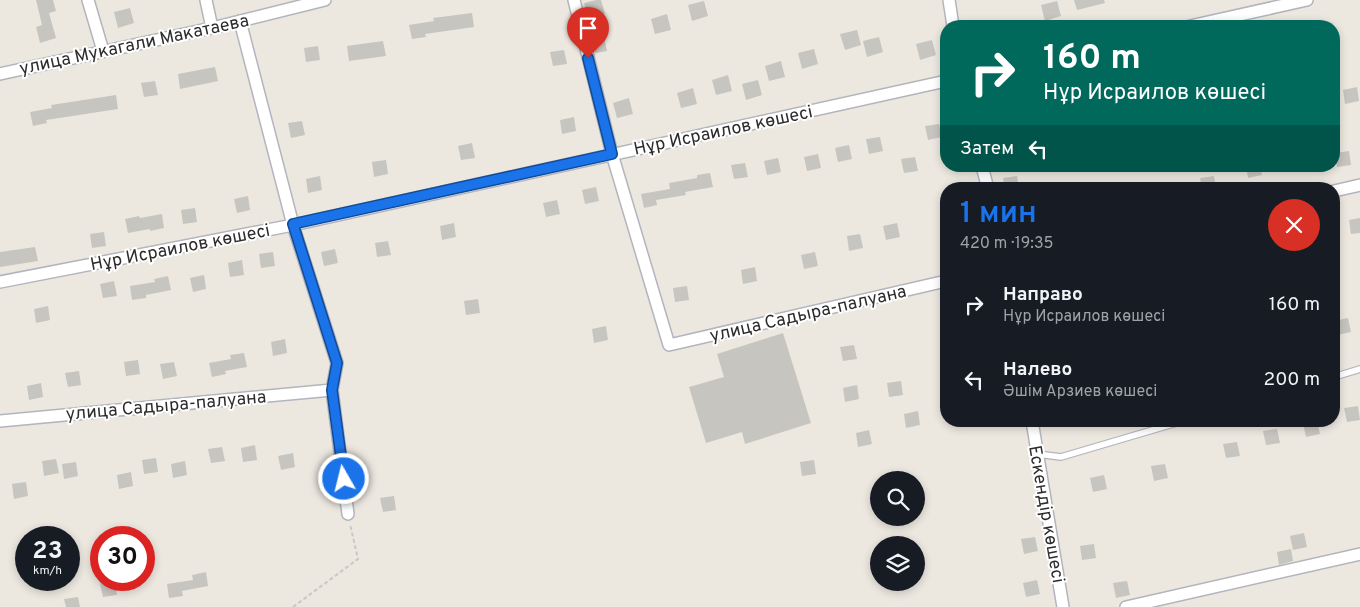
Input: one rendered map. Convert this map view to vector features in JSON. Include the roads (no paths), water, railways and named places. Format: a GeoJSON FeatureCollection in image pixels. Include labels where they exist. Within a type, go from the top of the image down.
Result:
{"type":"FeatureCollection","features":[{"type":"Feature","properties":{"kind":"street"},"geometry":{"type":"LineString","coordinates":[[88,0],[103,51]]}},
{"type":"Feature","properties":{"kind":"street"},"geometry":{"type":"LineString","coordinates":[[206,0],[212,28]]}},
{"type":"Feature","properties":{"kind":"street","name":"улица Мукагали Макатаева"},"geometry":{"type":"LineString","coordinates":[[0,74],[212,28],[325,0]]}},
{"type":"Feature","properties":{"kind":"street"},"geometry":{"type":"LineString","coordinates":[[574,0],[612,154]]}},
{"type":"Feature","properties":{"kind":"street"},"geometry":{"type":"LineString","coordinates":[[949,0],[952,20]]}},
{"type":"Feature","properties":{"kind":"street"},"geometry":{"type":"LineString","coordinates":[[1217,20],[1307,0]]}},
{"type":"Feature","properties":{"kind":"street"},"geometry":{"type":"LineString","coordinates":[[240,21],[293,224],[337,363],[332,390],[348,514]]}},
{"type":"Feature","properties":{"kind":"street","name":"Нұр Исраилов көшесі"},"geometry":{"type":"LineString","coordinates":[[0,282],[293,224],[940,82]]}},
{"type":"Feature","properties":{"kind":"street","name":"улица Садыра-палуана"},"geometry":{"type":"LineString","coordinates":[[612,154],[669,345],[940,282]]}},
{"type":"Feature","properties":{"kind":"street"},"geometry":{"type":"LineString","coordinates":[[1340,190],[1360,185]]}},
{"type":"Feature","properties":{"kind":"street","name":"улица Садыра-палуана"},"geometry":{"type":"LineString","coordinates":[[0,421],[332,390]]}},
{"type":"Feature","properties":{"kind":"street","name":"Ескендір көшесі"},"geometry":{"type":"LineString","coordinates":[[1033,427],[1063,607]]}},
{"type":"Feature","properties":{"kind":"street"},"geometry":{"type":"LineString","coordinates":[[1126,607],[1360,554]]}},
{"type":"Feature","properties":{"kind":"lane"},"geometry":{"type":"LineString","coordinates":[[1340,375],[1360,369]]}},
{"type":"Feature","properties":{"kind":"lane"},"geometry":{"type":"LineString","coordinates":[[1037,454],[1061,457],[1162,427]]}}]}
